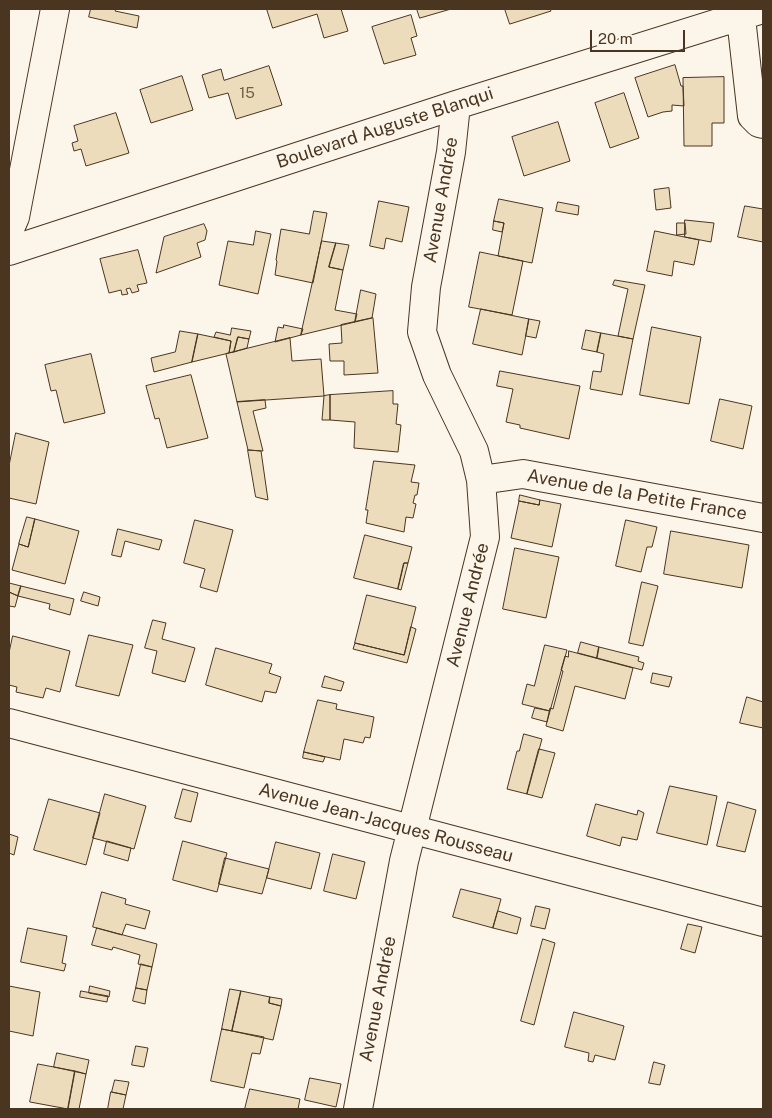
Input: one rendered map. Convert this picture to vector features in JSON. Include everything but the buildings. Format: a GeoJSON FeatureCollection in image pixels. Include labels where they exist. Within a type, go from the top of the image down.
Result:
{"type":"FeatureCollection","features":[{"type":"Feature","properties":{"kind":"street"},"geometry":{"type":"LineString","coordinates":[[9,231],[16,217],[56,9]]}},
{"type":"Feature","properties":{"kind":"street"},"geometry":{"type":"LineString","coordinates":[[748,11],[752,116],[759,123],[763,124]]}},
{"type":"Feature","properties":{"kind":"street","name":"Boulevard Auguste Blanqui"},"geometry":{"type":"LineString","coordinates":[[9,251],[748,11]]}},
{"type":"Feature","properties":{"kind":"street","name":"Avenue Andrée"},"geometry":{"type":"LineString","coordinates":[[358,1109],[404,861],[485,537],[482,480],[474,451],[437,375],[422,332],[426,287],[451,152],[456,105]]}},
{"type":"Feature","properties":{"kind":"street","name":"Avenue de la Petite France"},"geometry":{"type":"LineString","coordinates":[[482,480],[522,474],[763,518]]}},
{"type":"Feature","properties":{"kind":"street","name":"Avenue Jean-Jacques Rousseau"},"geometry":{"type":"LineString","coordinates":[[9,723],[763,922]]}}]}
